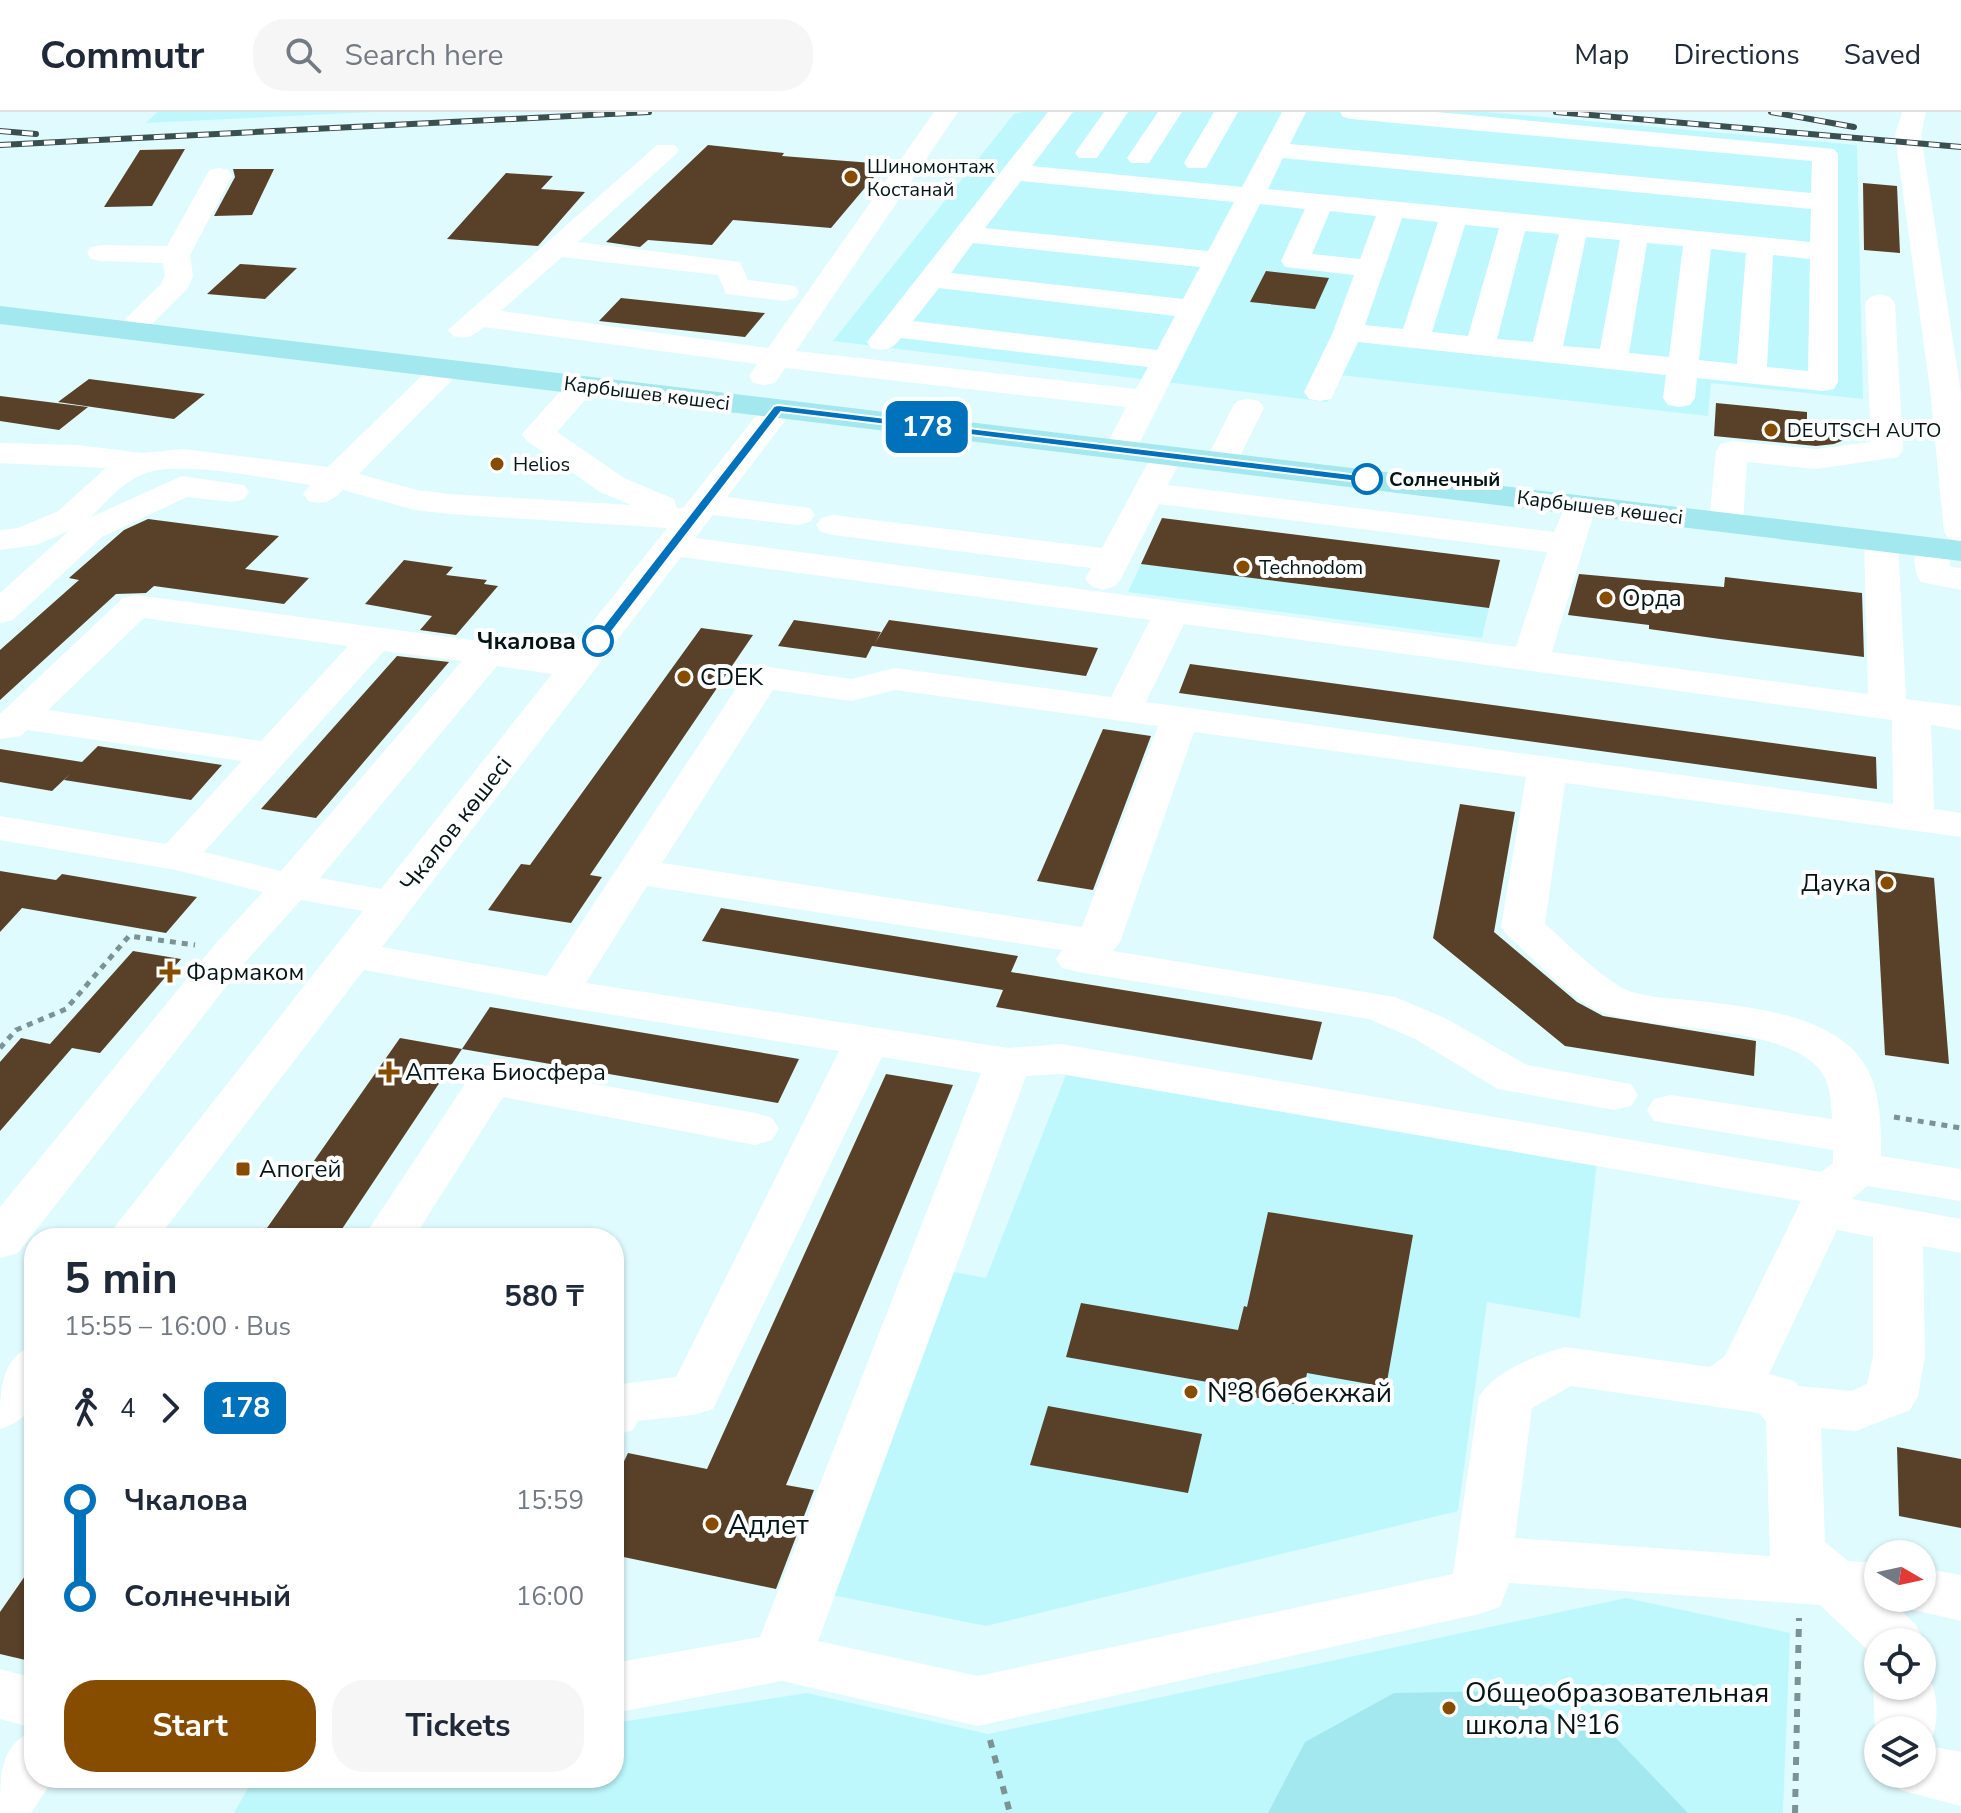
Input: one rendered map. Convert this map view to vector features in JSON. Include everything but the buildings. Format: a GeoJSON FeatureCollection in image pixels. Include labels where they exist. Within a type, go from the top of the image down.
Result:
{"type":"FeatureCollection","features":[{"type":"Feature","properties":{"kind":"main road","name":"Карбышев көшесі"},"geometry":{"type":"LineString","coordinates":[[0,315],[1881,541],[1951,543]]}},
{"type":"Feature","properties":{"kind":"street","name":"Чкалов көшесі"},"geometry":{"type":"LineString","coordinates":[[139,1228],[690,523],[761,407],[776,358],[946,112]]}},
{"type":"Feature","properties":{"kind":"street"},"geometry":{"type":"LineString","coordinates":[[1061,112],[888,335],[1235,221]]}},
{"type":"Feature","properties":{"kind":"street"},"geometry":{"type":"LineString","coordinates":[[1088,153],[1116,112]]}},
{"type":"Feature","properties":{"kind":"street"},"geometry":{"type":"LineString","coordinates":[[1140,158],[1170,112]]}},
{"type":"Feature","properties":{"kind":"street"},"geometry":{"type":"LineString","coordinates":[[1197,163],[1226,112]]}},
{"type":"Feature","properties":{"kind":"street"},"geometry":{"type":"LineString","coordinates":[[1341,346],[1414,354],[1480,346],[1823,382],[1825,154],[1352,112]]}},
{"type":"Feature","properties":{"kind":"street"},"geometry":{"type":"LineString","coordinates":[[1914,112],[1908,135],[1954,409],[1920,454]]}},
{"type":"Feature","properties":{"kind":"street"},"geometry":{"type":"LineString","coordinates":[[1033,147],[1197,163]]}},
{"type":"Feature","properties":{"kind":"street"},"geometry":{"type":"LineString","coordinates":[[0,612],[90,530],[182,486],[312,502],[478,317],[666,150]]}},
{"type":"Feature","properties":{"kind":"street"},"geometry":{"type":"LineString","coordinates":[[1197,163],[1235,221]]}},
{"type":"Feature","properties":{"kind":"street"},"geometry":{"type":"LineString","coordinates":[[130,330],[174,288],[179,276],[176,255],[219,176]]}},
{"type":"Feature","properties":{"kind":"street"},"geometry":{"type":"LineString","coordinates":[[931,279],[1321,202],[1760,246],[1824,214]]}},
{"type":"Feature","properties":{"kind":"street"},"geometry":{"type":"LineString","coordinates":[[1321,202],[1295,261],[1371,268]]}},
{"type":"Feature","properties":{"kind":"street"},"geometry":{"type":"LineString","coordinates":[[1320,392],[1341,346],[1392,209]]}},
{"type":"Feature","properties":{"kind":"street"},"geometry":{"type":"LineString","coordinates":[[982,213],[1235,221],[1824,214]]}},
{"type":"Feature","properties":{"kind":"street"},"geometry":{"type":"LineString","coordinates":[[982,213],[1235,221],[1824,214]]}},
{"type":"Feature","properties":{"kind":"street"},"geometry":{"type":"LineString","coordinates":[[982,213],[1235,221]]}},
{"type":"Feature","properties":{"kind":"street"},"geometry":{"type":"LineString","coordinates":[[1414,354],[1454,216]]}},
{"type":"Feature","properties":{"kind":"street"},"geometry":{"type":"LineString","coordinates":[[912,303],[1235,221]]}},
{"type":"Feature","properties":{"kind":"street"},"geometry":{"type":"LineString","coordinates":[[1120,450],[1235,221]]}},
{"type":"Feature","properties":{"kind":"street"},"geometry":{"type":"LineString","coordinates":[[1480,346],[1514,222]]}},
{"type":"Feature","properties":{"kind":"street"},"geometry":{"type":"LineString","coordinates":[[1546,353],[1574,227]]}},
{"type":"Feature","properties":{"kind":"street"},"geometry":{"type":"LineString","coordinates":[[1613,360],[1635,234]]}},
{"type":"Feature","properties":{"kind":"street"},"geometry":{"type":"LineString","coordinates":[[1647,394],[1679,398],[1698,240]]}},
{"type":"Feature","properties":{"kind":"street"},"geometry":{"type":"LineString","coordinates":[[1751,375],[1760,246]]}},
{"type":"Feature","properties":{"kind":"street"},"geometry":{"type":"LineString","coordinates":[[556,248],[730,268],[736,288],[785,292]]}},
{"type":"Feature","properties":{"kind":"street"},"geometry":{"type":"LineString","coordinates":[[101,253],[176,255]]}},
{"type":"Feature","properties":{"kind":"street"},"geometry":{"type":"LineString","coordinates":[[1880,303],[1920,454],[1959,498],[1951,543],[1933,575],[1961,579]]}},
{"type":"Feature","properties":{"kind":"street"},"geometry":{"type":"LineString","coordinates":[[478,317],[776,358],[1146,400]]}},
{"type":"Feature","properties":{"kind":"street"},"geometry":{"type":"LineString","coordinates":[[583,385],[538,434],[612,485],[690,523],[798,515]]}},
{"type":"Feature","properties":{"kind":"street"},"geometry":{"type":"LineString","coordinates":[[1221,462],[1248,408]]}},
{"type":"Feature","properties":{"kind":"street"},"geometry":{"type":"LineString","coordinates":[[1726,522],[1732,451],[1816,459],[1920,454]]}},
{"type":"Feature","properties":{"kind":"street"},"geometry":{"type":"LineString","coordinates":[[0,453],[77,455],[142,463],[183,459],[336,478],[415,500],[690,523],[1172,611],[1961,718]]}},
{"type":"Feature","properties":{"kind":"street"},"geometry":{"type":"LineString","coordinates":[[833,525],[1108,570],[1167,455]]}},
{"type":"Feature","properties":{"kind":"street"},"geometry":{"type":"LineString","coordinates":[[0,540],[24,538],[70,518],[110,479],[142,463]]}},
{"type":"Feature","properties":{"kind":"street"},"geometry":{"type":"LineString","coordinates":[[1148,493],[1568,544]]}},
{"type":"Feature","properties":{"kind":"street"},"geometry":{"type":"LineString","coordinates":[[1531,659],[1580,504]]}},
{"type":"Feature","properties":{"kind":"street"},"geometry":{"type":"LineString","coordinates":[[1881,541],[1914,819]]}},
{"type":"Feature","properties":{"kind":"street"},"geometry":{"type":"LineString","coordinates":[[9,722],[136,606],[578,666]]}},
{"type":"Feature","properties":{"kind":"street"},"geometry":{"type":"LineString","coordinates":[[1123,711],[1172,611]]}},
{"type":"Feature","properties":{"kind":"street"},"geometry":{"type":"LineString","coordinates":[[176,858],[375,638]]}},
{"type":"Feature","properties":{"kind":"street"},"geometry":{"type":"LineString","coordinates":[[0,1241],[232,951],[488,654]]}},
{"type":"Feature","properties":{"kind":"street"},"geometry":{"type":"LineString","coordinates":[[558,992],[762,677],[851,690],[895,679],[1961,825]]}},
{"type":"Feature","properties":{"kind":"street"},"geometry":{"type":"LineString","coordinates":[[1180,718],[1098,942],[1078,959],[1379,1007],[1431,1029],[1514,1078],[1614,1095]]}},
{"type":"Feature","properties":{"kind":"street"},"geometry":{"type":"LineString","coordinates":[[9,722],[271,754]]}},
{"type":"Feature","properties":{"kind":"street"},"geometry":{"type":"LineString","coordinates":[[1547,769],[1523,927],[1615,1003],[1772,1027],[1798,1035],[1827,1051],[1845,1070],[1844,1163],[1745,1369],[1719,1388]]}},
{"type":"Feature","properties":{"kind":"street"},"geometry":{"type":"LineString","coordinates":[[0,828],[176,858],[291,886],[394,904]]}},
{"type":"Feature","properties":{"kind":"street"},"geometry":{"type":"LineString","coordinates":[[635,872],[1098,942]]}},
{"type":"Feature","properties":{"kind":"street"},"geometry":{"type":"LineString","coordinates":[[354,955],[558,992],[1008,1063],[1061,1059],[1844,1163],[1961,1185]]}},
{"type":"Feature","properties":{"kind":"street"},"geometry":{"type":"LineString","coordinates":[[624,1403],[694,1395],[867,1041]]}},
{"type":"Feature","properties":{"kind":"street"},"geometry":{"type":"LineString","coordinates":[[782,1657],[1008,1063]]}},
{"type":"Feature","properties":{"kind":"street"},"geometry":{"type":"LineString","coordinates":[[395,1228],[491,1080],[755,1129]]}},
{"type":"Feature","properties":{"kind":"street"},"geometry":{"type":"LineString","coordinates":[[1671,1110],[1844,1163],[1898,1224],[1961,1236]]}},
{"type":"Feature","properties":{"kind":"street"},"geometry":{"type":"LineString","coordinates":[[1784,1405],[1856,1411],[1891,1396],[1899,1356],[1898,1224]]}},
{"type":"Feature","properties":{"kind":"street"},"geometry":{"type":"LineString","coordinates":[[624,1686],[782,1657],[978,1701],[1479,1591],[1506,1397],[1565,1366],[1775,1395],[1793,1416],[1797,1552],[1837,1583],[1881,1628]]}},
{"type":"Feature","properties":{"kind":"street"},"geometry":{"type":"LineString","coordinates":[[0,1409],[24,1377]]}},
{"type":"Feature","properties":{"kind":"street"},"geometry":{"type":"LineString","coordinates":[[1484,1559],[1837,1583]]}},
{"type":"Feature","properties":{"kind":"street"},"geometry":{"type":"LineString","coordinates":[[1936,1594],[1961,1598]]}},
{"type":"Feature","properties":{"kind":"street"},"geometry":{"type":"LineString","coordinates":[[0,1694],[24,1700]]}},
{"type":"Feature","properties":{"kind":"street"},"geometry":{"type":"LineString","coordinates":[[0,1807],[24,1771]]}},
{"type":"Feature","properties":{"kind":"street"},"geometry":{"type":"LineString","coordinates":[[1936,1774],[1961,1779]]}},
{"type":"Feature","properties":{"kind":"path"},"geometry":{"type":"LineString","coordinates":[[0,1048],[16,1030],[66,1009],[129,936],[232,951]]}},
{"type":"Feature","properties":{"kind":"path"},"geometry":{"type":"LineString","coordinates":[[1844,1163],[1961,1128]]}},
{"type":"Feature","properties":{"kind":"path"},"geometry":{"type":"LineString","coordinates":[[1795,1813],[1837,1583]]}},
{"type":"Feature","properties":{"kind":"path"},"geometry":{"type":"LineString","coordinates":[[978,1701],[1010,1813]]}},
{"type":"Feature","properties":{"kind":"shaded area"},"geometry":{"type":"Polygon","coordinates":[[[157,112],[375,112],[146,123],[157,112]]]}},
{"type":"Feature","properties":{"kind":"shaded area"},"geometry":{"type":"Polygon","coordinates":[[[1487,112],[1857,145],[1863,399],[1711,383],[1708,416],[1339,375],[1327,402],[833,341],[1014,114],[1487,112]]]}},
{"type":"Feature","properties":{"kind":"shaded area"},"geometry":{"type":"Polygon","coordinates":[[[1141,564],[1489,608],[1482,638],[1128,592],[1141,564]]]}},
{"type":"Feature","properties":{"kind":"shaded area","name":"№8 бөбекжай"},"geometry":{"type":"Polygon","coordinates":[[[1067,1072],[1597,1161],[1580,1318],[1487,1302],[1458,1511],[986,1626],[827,1594],[954,1272],[986,1278],[1067,1072]]]}},
{"type":"Feature","properties":{"kind":"shaded area","name":"Общеобразовательная школа №16"},"geometry":{"type":"Polygon","coordinates":[[[1626,1598],[1790,1633],[1783,1813],[234,1813],[248,1788],[624,1788],[624,1721],[807,1693],[988,1734],[1626,1598]]]}},
{"type":"Feature","properties":{"kind":"shaded area"},"geometry":{"type":"Polygon","coordinates":[[[1506,1691],[1614,1736],[1688,1813],[1268,1813],[1305,1742],[1394,1693],[1506,1691]]]}},
{"type":"Feature","properties":{"kind":"railway"},"geometry":{"type":"LineString","coordinates":[[0,145],[649,112]]}},
{"type":"Feature","properties":{"kind":"railway"},"geometry":{"type":"LineString","coordinates":[[1556,112],[1961,147]]}},
{"type":"Feature","properties":{"kind":"railway"},"geometry":{"type":"LineString","coordinates":[[1771,112],[1854,127]]}},
{"type":"Feature","properties":{"kind":"railway"},"geometry":{"type":"LineString","coordinates":[[0,131],[36,134]]}},
{"type":"Feature","properties":{"kind":"bus line","name":"178"},"geometry":{"type":"LineString","coordinates":[[598,641],[778,409],[1367,479]]}},
{"type":"Feature","properties":{"kind":"place","name":"Шиномонтаж Костанай"},"geometry":{"type":"Point","coordinates":[851,177]}},
{"type":"Feature","properties":{"kind":"place","name":"DEUTSCH AUTO"},"geometry":{"type":"Point","coordinates":[1771,430]}},
{"type":"Feature","properties":{"kind":"place","name":"Helios"},"geometry":{"type":"Point","coordinates":[497,464]}},
{"type":"Feature","properties":{"kind":"place","name":"Солнечный"},"geometry":{"type":"Point","coordinates":[1367,479]}},
{"type":"Feature","properties":{"kind":"place","name":"Technodom"},"geometry":{"type":"Point","coordinates":[1243,567]}},
{"type":"Feature","properties":{"kind":"place","name":"Орда"},"geometry":{"type":"Point","coordinates":[1606,598]}},
{"type":"Feature","properties":{"kind":"place","name":"Чкалова"},"geometry":{"type":"Point","coordinates":[598,641]}},
{"type":"Feature","properties":{"kind":"place","name":"CDEK"},"geometry":{"type":"Point","coordinates":[684,677]}},
{"type":"Feature","properties":{"kind":"place","name":"Даука"},"geometry":{"type":"Point","coordinates":[1887,883]}},
{"type":"Feature","properties":{"kind":"place","name":"Фармаком"},"geometry":{"type":"Point","coordinates":[170,972]}},
{"type":"Feature","properties":{"kind":"place","name":"Аптека Биосфера"},"geometry":{"type":"Point","coordinates":[389,1072]}},
{"type":"Feature","properties":{"kind":"place","name":"Апогей"},"geometry":{"type":"Point","coordinates":[243,1169]}},
{"type":"Feature","properties":{"kind":"place","name":"№8 бөбекжай"},"geometry":{"type":"Point","coordinates":[1191,1392]}},
{"type":"Feature","properties":{"kind":"place","name":"Адлет"},"geometry":{"type":"Point","coordinates":[712,1524]}},
{"type":"Feature","properties":{"kind":"place","name":"Общеобразовательная школа №16"},"geometry":{"type":"Point","coordinates":[1449,1708]}}]}
